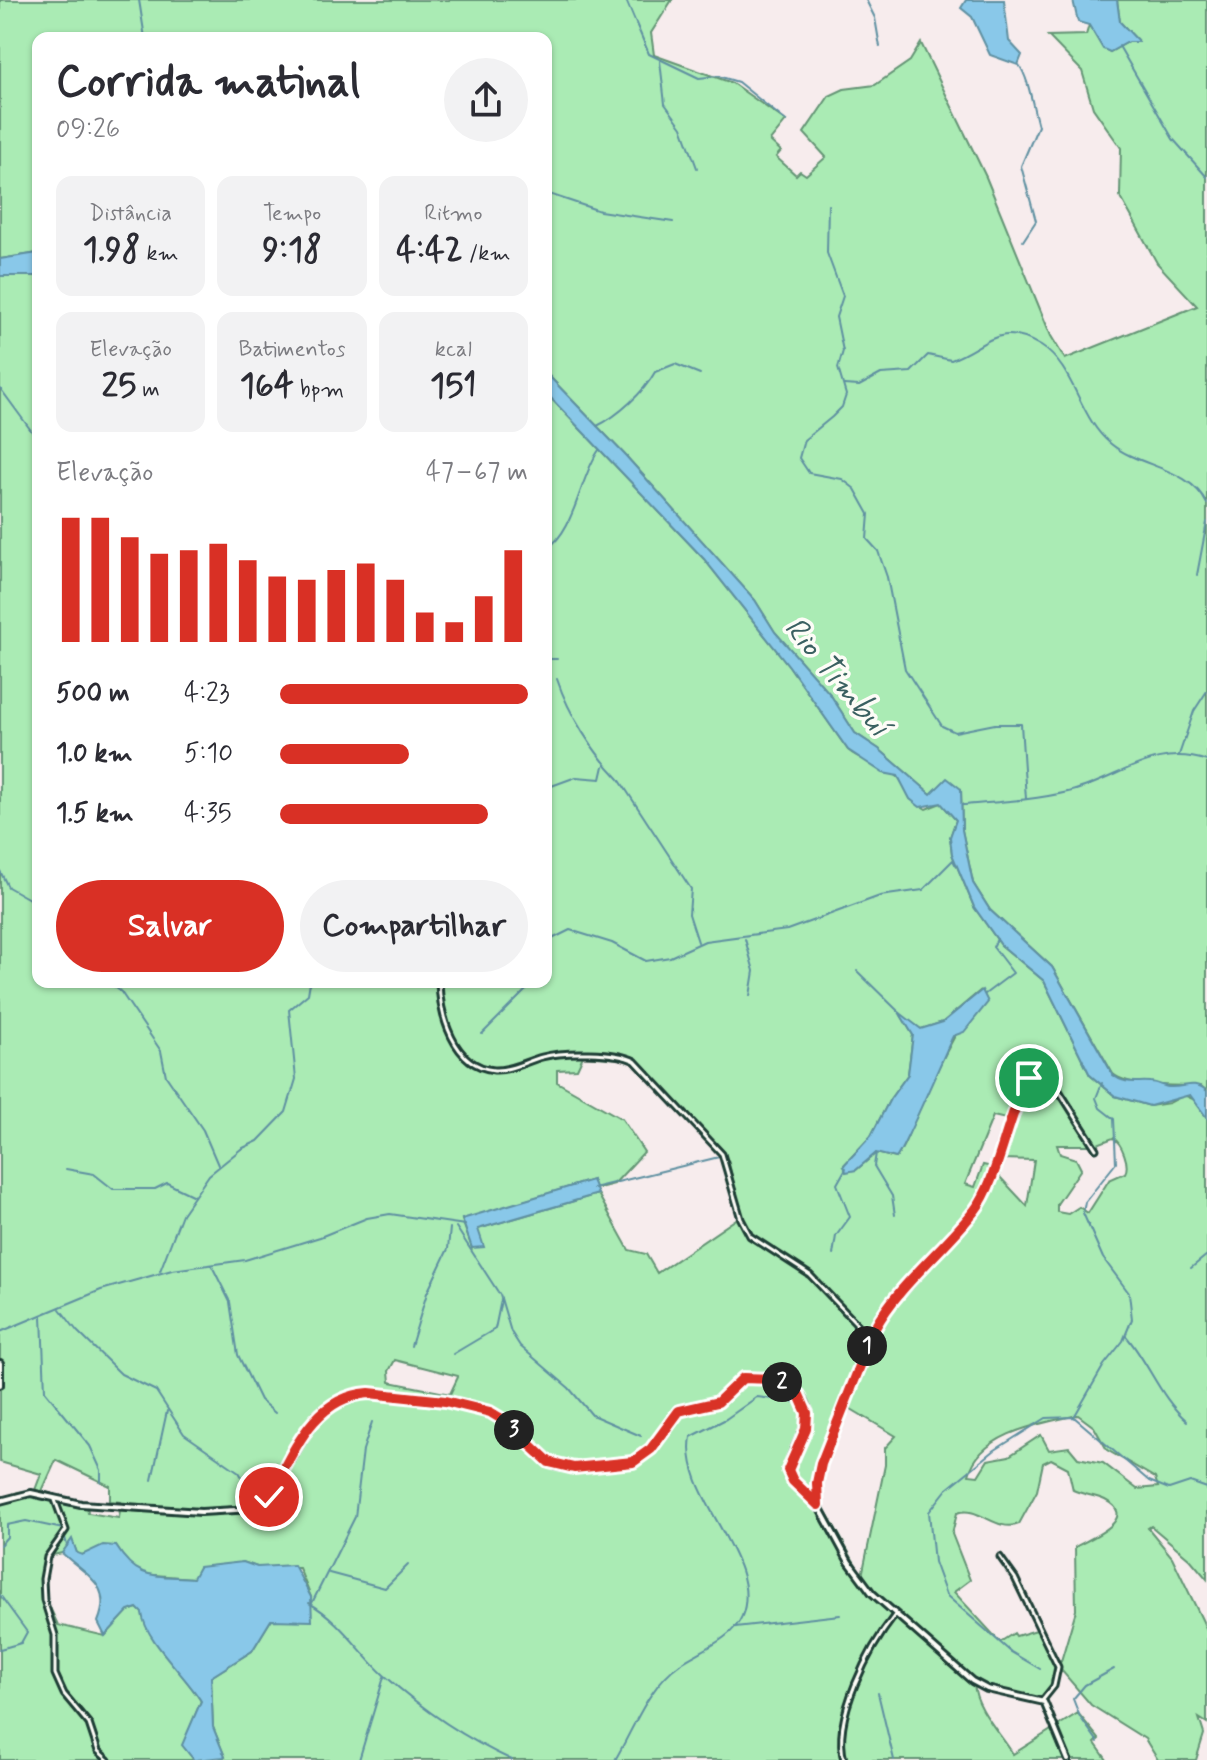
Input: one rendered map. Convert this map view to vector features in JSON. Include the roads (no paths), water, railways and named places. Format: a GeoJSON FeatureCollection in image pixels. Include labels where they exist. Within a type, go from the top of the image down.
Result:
{"type":"FeatureCollection","features":[{"type":"Feature","properties":{"kind":"street"},"geometry":{"type":"LineString","coordinates":[[440,988],[442,1015],[448,1031],[462,1050],[481,1067],[497,1070],[566,1053],[624,1057],[635,1061],[722,1154],[741,1219],[750,1236],[810,1275],[847,1310],[856,1323],[864,1353]]}},
{"type":"Feature","properties":{"kind":"street"},"geometry":{"type":"LineString","coordinates":[[818,1505],[818,1474],[864,1353],[887,1307],[910,1285],[981,1201],[1029,1078],[1038,1073],[1053,1082],[1096,1149]]}},
{"type":"Feature","properties":{"kind":"street"},"geometry":{"type":"LineString","coordinates":[[0,1363],[0,1385]]}},
{"type":"Feature","properties":{"kind":"street"},"geometry":{"type":"LineString","coordinates":[[0,1501],[23,1493],[81,1504],[201,1512],[253,1509],[269,1497],[318,1414],[344,1398],[369,1393],[445,1401],[490,1412],[505,1421],[556,1466],[623,1465],[643,1457],[679,1411],[718,1402],[739,1380],[749,1376],[775,1379],[790,1385],[805,1403],[806,1429],[788,1470],[793,1481],[818,1505],[858,1575],[895,1615],[980,1686],[1042,1701]]}},
{"type":"Feature","properties":{"kind":"street"},"geometry":{"type":"LineString","coordinates":[[54,1498],[66,1530],[47,1557],[43,1579],[44,1600],[55,1635],[55,1674],[64,1694],[89,1724],[98,1751],[108,1760]]}},
{"type":"Feature","properties":{"kind":"street"},"geometry":{"type":"LineString","coordinates":[[1000,1557],[1015,1578],[1058,1667],[1054,1686],[1042,1701]]}},
{"type":"Feature","properties":{"kind":"street"},"geometry":{"type":"LineString","coordinates":[[844,1760],[841,1741],[859,1670],[895,1615]]}},
{"type":"Feature","properties":{"kind":"street"},"geometry":{"type":"LineString","coordinates":[[1042,1701],[1068,1760]]}},
{"type":"Feature","properties":{"kind":"water"},"geometry":{"type":"Polygon","coordinates":[[[966,0],[1004,0],[1009,41],[1022,55],[1018,65],[990,55],[972,17],[961,8],[966,0]]]}},
{"type":"Feature","properties":{"kind":"water"},"geometry":{"type":"Polygon","coordinates":[[[1073,0],[1117,0],[1120,22],[1139,42],[1128,42],[1110,52],[1103,49],[1089,25],[1078,22],[1073,0]]]}},
{"type":"Feature","properties":{"kind":"water"},"geometry":{"type":"Polygon","coordinates":[[[32,254],[32,276],[0,276],[0,259],[32,254]]]}},
{"type":"Feature","properties":{"kind":"water"},"geometry":{"type":"Polygon","coordinates":[[[552,379],[625,455],[755,600],[775,632],[830,694],[855,733],[879,749],[931,794],[947,778],[961,789],[962,830],[973,883],[990,910],[1052,967],[1113,1075],[1126,1081],[1153,1082],[1170,1087],[1202,1087],[1207,1091],[1207,1118],[1190,1095],[1150,1106],[1115,1096],[1090,1075],[1044,981],[1001,945],[974,907],[952,854],[950,837],[956,820],[941,803],[920,807],[910,799],[898,776],[883,773],[848,750],[789,666],[704,559],[552,399],[552,379]]]}},
{"type":"Feature","properties":{"kind":"water"},"geometry":{"type":"Polygon","coordinates":[[[982,990],[988,1002],[964,1032],[953,1036],[896,1158],[876,1153],[856,1170],[846,1172],[844,1165],[871,1136],[890,1099],[908,1074],[913,1035],[899,1012],[921,1029],[943,1022],[982,990]]]}},
{"type":"Feature","properties":{"kind":"water"},"geometry":{"type":"Polygon","coordinates":[[[592,1180],[598,1194],[478,1229],[484,1247],[472,1248],[462,1219],[592,1180]]]}},
{"type":"Feature","properties":{"kind":"water"},"geometry":{"type":"Polygon","coordinates":[[[72,1539],[77,1553],[82,1555],[103,1545],[116,1546],[140,1571],[158,1576],[193,1578],[199,1567],[243,1562],[257,1567],[294,1565],[311,1597],[312,1621],[271,1620],[252,1651],[211,1677],[213,1727],[225,1757],[194,1760],[182,1745],[201,1701],[158,1646],[142,1613],[137,1608],[128,1611],[105,1636],[98,1622],[102,1609],[100,1590],[62,1553],[72,1539]]]}},
{"type":"Feature","properties":{"kind":"waterway"},"geometry":{"type":"LineString","coordinates":[[139,0],[144,32]]}},
{"type":"Feature","properties":{"kind":"waterway"},"geometry":{"type":"LineString","coordinates":[[626,0],[649,54],[699,78],[718,76],[738,82],[786,121]]}},
{"type":"Feature","properties":{"kind":"waterway"},"geometry":{"type":"LineString","coordinates":[[866,0],[875,18],[880,47]]}},
{"type":"Feature","properties":{"kind":"waterway"},"geometry":{"type":"LineString","coordinates":[[1119,46],[1173,139],[1207,177]]}},
{"type":"Feature","properties":{"kind":"waterway"},"geometry":{"type":"LineString","coordinates":[[660,61],[665,104],[682,127],[697,168]]}},
{"type":"Feature","properties":{"kind":"waterway"},"geometry":{"type":"LineString","coordinates":[[1019,65],[1038,126],[1021,166],[1036,221],[1023,241]]}},
{"type":"Feature","properties":{"kind":"waterway"},"geometry":{"type":"LineString","coordinates":[[552,195],[600,211],[673,222]]}},
{"type":"Feature","properties":{"kind":"waterway"},"geometry":{"type":"LineString","coordinates":[[828,205],[827,253],[843,296],[836,317],[843,351],[838,368],[846,395],[842,407],[804,440],[799,458],[809,473],[842,479],[855,489],[869,514],[867,539],[878,551],[887,577],[905,669],[942,726],[955,732],[995,724],[1021,724],[1026,799]]}},
{"type":"Feature","properties":{"kind":"waterway"},"geometry":{"type":"LineString","coordinates":[[844,385],[859,386],[881,374],[911,372],[928,355],[951,360],[993,338],[1013,335],[1026,339],[1041,346],[1062,367],[1091,421],[1111,444],[1189,482],[1207,504]]}},
{"type":"Feature","properties":{"kind":"waterway"},"geometry":{"type":"LineString","coordinates":[[597,426],[630,403],[655,372],[675,364],[700,374]]}},
{"type":"Feature","properties":{"kind":"waterway"},"geometry":{"type":"LineString","coordinates":[[0,388],[32,432]]}},
{"type":"Feature","properties":{"kind":"waterway"},"geometry":{"type":"LineString","coordinates":[[552,544],[571,517],[599,450]]}},
{"type":"Feature","properties":{"kind":"waterway"},"geometry":{"type":"LineString","coordinates":[[1197,575],[1207,522]]}},
{"type":"Feature","properties":{"kind":"waterway"},"geometry":{"type":"LineString","coordinates":[[552,659],[557,659]]}},
{"type":"Feature","properties":{"kind":"waterway"},"geometry":{"type":"LineString","coordinates":[[557,679],[583,732],[619,779],[691,889],[689,914],[698,942]]}},
{"type":"Feature","properties":{"kind":"waterway"},"geometry":{"type":"LineString","coordinates":[[1179,755],[1194,711],[1207,691]]}},
{"type":"Feature","properties":{"kind":"waterway"},"geometry":{"type":"LineString","coordinates":[[962,805],[1031,799],[1072,791],[1154,759],[1171,756],[1207,761]]}},
{"type":"Feature","properties":{"kind":"waterway"},"geometry":{"type":"LineString","coordinates":[[552,786],[576,777],[601,779],[604,766]]}},
{"type":"Feature","properties":{"kind":"waterway"},"geometry":{"type":"LineString","coordinates":[[552,939],[570,930],[612,943],[646,961],[670,957],[705,941],[787,930],[880,896],[923,890],[953,860],[955,864]]}},
{"type":"Feature","properties":{"kind":"waterway"},"geometry":{"type":"LineString","coordinates":[[0,871],[8,887],[32,901]]}},
{"type":"Feature","properties":{"kind":"waterway"},"geometry":{"type":"LineString","coordinates":[[745,939],[754,971],[750,996]]}},
{"type":"Feature","properties":{"kind":"waterway"},"geometry":{"type":"LineString","coordinates":[[985,994],[1013,973],[993,947],[997,939]]}},
{"type":"Feature","properties":{"kind":"waterway"},"geometry":{"type":"LineString","coordinates":[[857,971],[901,1014]]}},
{"type":"Feature","properties":{"kind":"waterway"},"geometry":{"type":"LineString","coordinates":[[116,988],[161,1051],[166,1076],[203,1130],[218,1165]]}},
{"type":"Feature","properties":{"kind":"waterway"},"geometry":{"type":"LineString","coordinates":[[160,1271],[182,1214],[209,1175],[241,1149],[258,1141],[286,1112],[296,1079],[289,1010],[308,994],[309,988]]}},
{"type":"Feature","properties":{"kind":"waterway"},"geometry":{"type":"LineString","coordinates":[[482,1034],[528,988]]}},
{"type":"Feature","properties":{"kind":"waterway"},"geometry":{"type":"LineString","coordinates":[[1074,1417],[1104,1365],[1123,1341],[1132,1319],[1129,1293],[1103,1258],[1083,1213],[1085,1202],[1116,1163],[1114,1119],[1100,1108],[1096,1098],[1102,1083]]}},
{"type":"Feature","properties":{"kind":"waterway"},"geometry":{"type":"LineString","coordinates":[[876,1153],[874,1166],[892,1196],[895,1215]]}},
{"type":"Feature","properties":{"kind":"waterway"},"geometry":{"type":"LineString","coordinates":[[593,1188],[719,1157]]}},
{"type":"Feature","properties":{"kind":"waterway"},"geometry":{"type":"LineString","coordinates":[[833,1255],[836,1236],[850,1217],[837,1184],[846,1168]]}},
{"type":"Feature","properties":{"kind":"waterway"},"geometry":{"type":"LineString","coordinates":[[66,1169],[94,1174],[113,1189],[155,1189],[167,1183],[194,1196]]}},
{"type":"Feature","properties":{"kind":"waterway"},"geometry":{"type":"LineString","coordinates":[[0,1332],[101,1290],[172,1270],[245,1260],[320,1237],[367,1218],[390,1214],[465,1225]]}},
{"type":"Feature","properties":{"kind":"waterway"},"geometry":{"type":"LineString","coordinates":[[456,1227],[500,1295],[511,1332],[520,1346],[569,1388],[592,1415],[641,1436]]}},
{"type":"Feature","properties":{"kind":"waterway"},"geometry":{"type":"LineString","coordinates":[[411,1346],[427,1293],[448,1249],[450,1228]]}},
{"type":"Feature","properties":{"kind":"waterway"},"geometry":{"type":"LineString","coordinates":[[1191,1268],[1207,1255]]}},
{"type":"Feature","properties":{"kind":"waterway"},"geometry":{"type":"LineString","coordinates":[[212,1266],[230,1302],[238,1355],[260,1400],[275,1413]]}},
{"type":"Feature","properties":{"kind":"waterway"},"geometry":{"type":"LineString","coordinates":[[453,1354],[495,1329],[501,1300]]}},
{"type":"Feature","properties":{"kind":"waterway"},"geometry":{"type":"LineString","coordinates":[[60,1309],[77,1331],[121,1374],[156,1391],[184,1434],[239,1472],[252,1494]]}},
{"type":"Feature","properties":{"kind":"waterway"},"geometry":{"type":"LineString","coordinates":[[42,1316],[45,1391],[90,1446],[101,1470],[101,1482]]}},
{"type":"Feature","properties":{"kind":"waterway"},"geometry":{"type":"LineString","coordinates":[[1126,1336],[1169,1402],[1187,1421]]}},
{"type":"Feature","properties":{"kind":"waterway"},"geometry":{"type":"LineString","coordinates":[[615,1760],[659,1684],[680,1664],[723,1638],[742,1616],[746,1595],[742,1573],[697,1482],[691,1459],[691,1437],[726,1419],[757,1397],[803,1403]]}},
{"type":"Feature","properties":{"kind":"waterway"},"geometry":{"type":"LineString","coordinates":[[152,1480],[167,1411]]}},
{"type":"Feature","properties":{"kind":"waterway"},"geometry":{"type":"LineString","coordinates":[[1040,1669],[1011,1652],[946,1595],[934,1562],[929,1512],[947,1489],[995,1450],[1046,1418],[1074,1417],[1149,1481],[1169,1489],[1190,1482],[1207,1488]]}},
{"type":"Feature","properties":{"kind":"waterway"},"geometry":{"type":"LineString","coordinates":[[312,1603],[355,1517],[363,1450],[372,1422]]}},
{"type":"Feature","properties":{"kind":"waterway"},"geometry":{"type":"LineString","coordinates":[[0,1545],[7,1537],[7,1525],[26,1521],[63,1529],[67,1546]]}},
{"type":"Feature","properties":{"kind":"waterway"},"geometry":{"type":"LineString","coordinates":[[329,1573],[385,1588],[408,1565]]}},
{"type":"Feature","properties":{"kind":"waterway"},"geometry":{"type":"LineString","coordinates":[[0,1595],[27,1632],[21,1643],[0,1649]]}},
{"type":"Feature","properties":{"kind":"waterway"},"geometry":{"type":"LineString","coordinates":[[309,1603],[340,1627],[384,1675],[414,1700],[461,1733],[512,1760]]}},
{"type":"Feature","properties":{"kind":"waterway"},"geometry":{"type":"LineString","coordinates":[[735,1627],[840,1615]]}},
{"type":"Feature","properties":{"kind":"waterway"},"geometry":{"type":"LineString","coordinates":[[1098,1742],[1080,1717],[1073,1699],[1085,1685],[1114,1669]]}},
{"type":"Feature","properties":{"kind":"waterway"},"geometry":{"type":"LineString","coordinates":[[359,1760],[384,1677]]}},
{"type":"Feature","properties":{"kind":"waterway"},"geometry":{"type":"LineString","coordinates":[[878,1693],[894,1760]]}},
{"type":"Feature","properties":{"kind":"water label","name":"Rio Timbuí"},"geometry":{"type":"Point","coordinates":[838,676]}}]}
